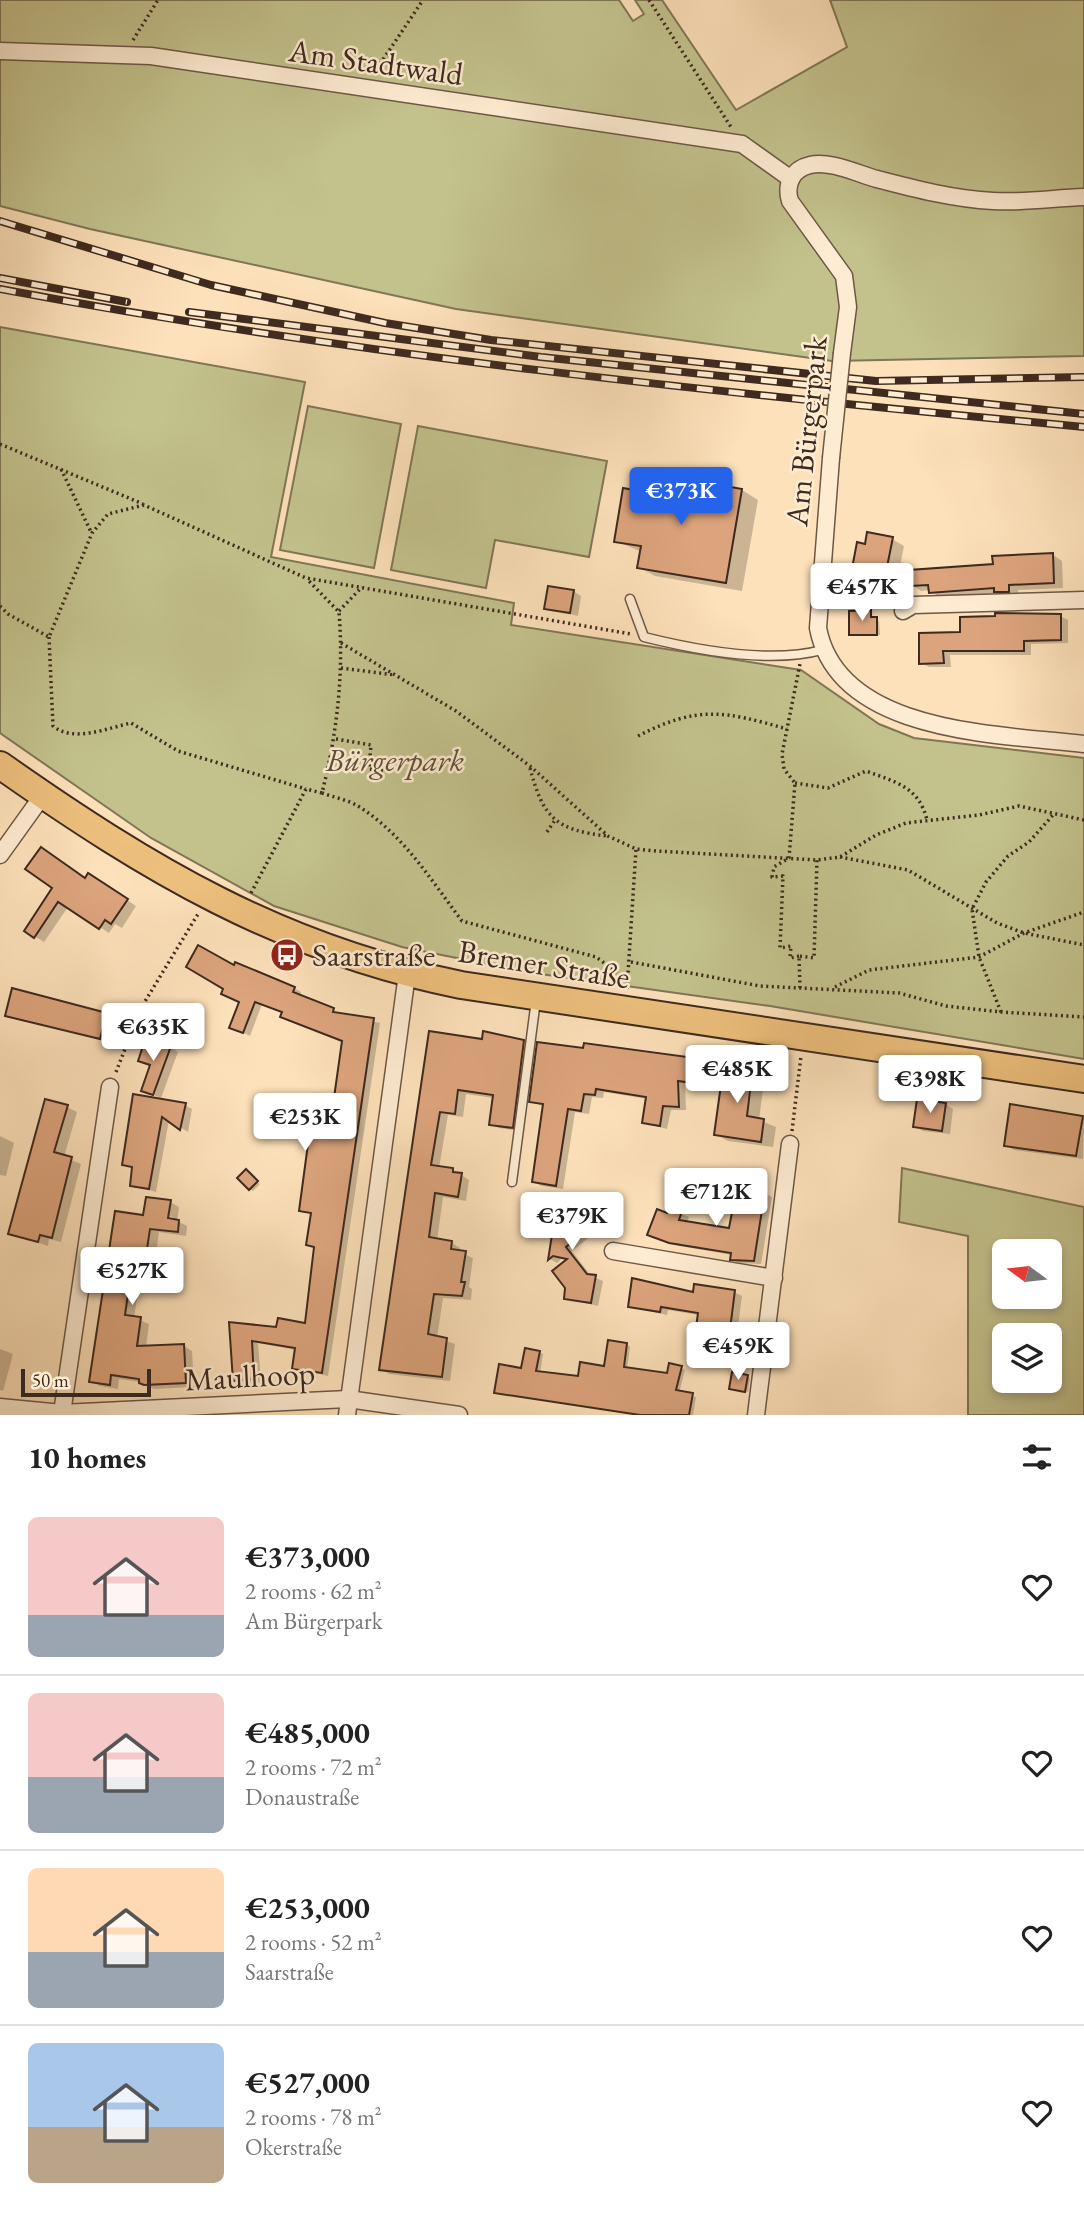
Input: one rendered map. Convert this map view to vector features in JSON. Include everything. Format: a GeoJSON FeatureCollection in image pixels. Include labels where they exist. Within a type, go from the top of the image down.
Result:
{"type":"FeatureCollection","features":[{"type":"Feature","properties":{"kind":"main road","name":"Bremer Straße"},"geometry":{"type":"LineString","coordinates":[[0,765],[132,855],[208,897],[295,936],[407,974],[536,997],[1084,1079]]}},
{"type":"Feature","properties":{"kind":"street","name":"Am Stadtwald"},"geometry":{"type":"LineString","coordinates":[[0,51],[151,56],[742,144]]}},
{"type":"Feature","properties":{"kind":"street"},"geometry":{"type":"LineString","coordinates":[[742,144],[791,178],[803,167],[822,164],[908,188],[958,197],[995,201],[1084,197]]}},
{"type":"Feature","properties":{"kind":"street","name":"Am Bürgerpark"},"geometry":{"type":"LineString","coordinates":[[791,178],[786,190],[790,201],[844,276],[848,307],[819,591],[818,628],[822,650]]}},
{"type":"Feature","properties":{"kind":"street"},"geometry":{"type":"LineString","coordinates":[[903,611],[914,605],[1084,600]]}},
{"type":"Feature","properties":{"kind":"street"},"geometry":{"type":"LineString","coordinates":[[822,650],[834,670],[853,687],[889,709],[928,724],[1084,744]]}},
{"type":"Feature","properties":{"kind":"street"},"geometry":{"type":"LineString","coordinates":[[0,855],[43,795]]}},
{"type":"Feature","properties":{"kind":"street"},"geometry":{"type":"LineString","coordinates":[[348,1407],[407,974]]}},
{"type":"Feature","properties":{"kind":"street"},"geometry":{"type":"LineString","coordinates":[[62,1413],[110,1087]]}},
{"type":"Feature","properties":{"kind":"street"},"geometry":{"type":"LineString","coordinates":[[755,1415],[775,1278],[790,1143]]}},
{"type":"Feature","properties":{"kind":"street"},"geometry":{"type":"LineString","coordinates":[[613,1251],[775,1278]]}},
{"type":"Feature","properties":{"kind":"street","name":"Maulhoop"},"geometry":{"type":"LineString","coordinates":[[0,1407],[62,1413],[348,1407],[460,1415]]}},
{"type":"Feature","properties":{"kind":"lane"},"geometry":{"type":"LineString","coordinates":[[630,599],[644,637],[713,651],[801,655],[822,650]]}},
{"type":"Feature","properties":{"kind":"lane"},"geometry":{"type":"LineString","coordinates":[[512,1182],[536,997]]}},
{"type":"Feature","properties":{"kind":"path"},"geometry":{"type":"LineString","coordinates":[[123,55],[158,0]]}},
{"type":"Feature","properties":{"kind":"path"},"geometry":{"type":"LineString","coordinates":[[364,89],[423,0]]}},
{"type":"Feature","properties":{"kind":"path"},"geometry":{"type":"LineString","coordinates":[[649,0],[742,144]]}},
{"type":"Feature","properties":{"kind":"path"},"geometry":{"type":"LineString","coordinates":[[0,443],[60,467],[306,578],[644,637]]}},
{"type":"Feature","properties":{"kind":"path"},"geometry":{"type":"LineString","coordinates":[[60,467],[92,533]]}},
{"type":"Feature","properties":{"kind":"path"},"geometry":{"type":"LineString","coordinates":[[144,505],[107,514],[92,533],[49,637],[54,726],[62,733],[84,734],[131,723],[178,751],[357,805],[426,869],[462,921],[596,957],[628,980]]}},
{"type":"Feature","properties":{"kind":"path"},"geometry":{"type":"LineString","coordinates":[[306,578],[339,612],[341,668],[336,738],[322,793]]}},
{"type":"Feature","properties":{"kind":"path"},"geometry":{"type":"LineString","coordinates":[[339,612],[362,587]]}},
{"type":"Feature","properties":{"kind":"path"},"geometry":{"type":"LineString","coordinates":[[0,606],[8,614],[49,637]]}},
{"type":"Feature","properties":{"kind":"path"},"geometry":{"type":"LineString","coordinates":[[0,616],[8,614]]}},
{"type":"Feature","properties":{"kind":"path"},"geometry":{"type":"LineString","coordinates":[[341,643],[456,711],[530,766],[608,836],[636,849],[817,860],[840,857],[908,870],[972,909],[1024,933],[1084,944]]}},
{"type":"Feature","properties":{"kind":"path"},"geometry":{"type":"LineString","coordinates":[[789,858],[795,783],[784,769],[782,754],[797,691],[801,655]]}},
{"type":"Feature","properties":{"kind":"path"},"geometry":{"type":"LineString","coordinates":[[341,668],[399,676]]}},
{"type":"Feature","properties":{"kind":"path"},"geometry":{"type":"LineString","coordinates":[[638,736],[666,722],[706,712],[738,715],[787,729]]}},
{"type":"Feature","properties":{"kind":"path"},"geometry":{"type":"LineString","coordinates":[[336,738],[371,745],[369,769],[385,771]]}},
{"type":"Feature","properties":{"kind":"path"},"geometry":{"type":"LineString","coordinates":[[530,766],[545,810],[555,820],[575,832],[608,836]]}},
{"type":"Feature","properties":{"kind":"path"},"geometry":{"type":"LineString","coordinates":[[795,783],[828,788],[866,771],[901,784],[922,803],[927,820]]}},
{"type":"Feature","properties":{"kind":"path"},"geometry":{"type":"LineString","coordinates":[[249,896],[306,789]]}},
{"type":"Feature","properties":{"kind":"path"},"geometry":{"type":"LineString","coordinates":[[840,857],[876,835],[906,823],[1019,806],[1084,820]]}},
{"type":"Feature","properties":{"kind":"path"},"geometry":{"type":"LineString","coordinates":[[1001,1012],[979,957],[972,909],[986,882],[1008,856],[1029,842],[1053,815]]}},
{"type":"Feature","properties":{"kind":"path"},"geometry":{"type":"LineString","coordinates":[[547,832],[555,820]]}},
{"type":"Feature","properties":{"kind":"path"},"geometry":{"type":"LineString","coordinates":[[615,987],[627,989],[631,962],[636,849]]}},
{"type":"Feature","properties":{"kind":"path"},"geometry":{"type":"LineString","coordinates":[[789,858],[774,867],[772,877],[783,876],[780,948],[791,946],[790,958],[814,958],[817,860]]}},
{"type":"Feature","properties":{"kind":"path"},"geometry":{"type":"LineString","coordinates":[[110,1087],[141,1007],[208,897]]}},
{"type":"Feature","properties":{"kind":"path"},"geometry":{"type":"LineString","coordinates":[[832,988],[869,970],[979,957],[1024,933],[1084,912]]}},
{"type":"Feature","properties":{"kind":"path"},"geometry":{"type":"LineString","coordinates":[[799,957],[800,988]]}},
{"type":"Feature","properties":{"kind":"path"},"geometry":{"type":"LineString","coordinates":[[631,962],[760,986],[899,993],[946,1006],[1084,1017]]}},
{"type":"Feature","properties":{"kind":"path"},"geometry":{"type":"LineString","coordinates":[[790,1143],[801,1056]]}},
{"type":"Feature","properties":{"kind":"green space"},"geometry":{"type":"Polygon","coordinates":[[[0,0],[619,0],[633,21],[644,14],[635,0],[662,0],[736,110],[847,47],[830,0],[1084,0],[1084,356],[832,361],[456,309],[90,229],[0,206],[0,0]]]}},
{"type":"Feature","properties":{"kind":"green space","name":"Bürgerpark"},"geometry":{"type":"Polygon","coordinates":[[[0,327],[305,382],[271,557],[514,603],[511,625],[801,670],[879,724],[914,738],[1084,758],[1084,1059],[770,1006],[526,972],[402,947],[274,906],[151,838],[0,733],[0,327]]]}},
{"type":"Feature","properties":{"kind":"green space"},"geometry":{"type":"Polygon","coordinates":[[[308,406],[401,424],[374,568],[280,550],[308,406]]]}},
{"type":"Feature","properties":{"kind":"green space"},"geometry":{"type":"Polygon","coordinates":[[[418,426],[607,461],[589,557],[495,540],[486,588],[391,570],[418,426]]]}},
{"type":"Feature","properties":{"kind":"green space"},"geometry":{"type":"Polygon","coordinates":[[[902,1168],[1084,1207],[1084,1415],[968,1415],[968,1236],[899,1222],[902,1168]]]}},
{"type":"Feature","properties":{"kind":"building"},"geometry":{"type":"Polygon","coordinates":[[[653,473],[742,489],[726,583],[637,568],[641,546],[614,542],[623,488],[650,493],[653,473]]]}},
{"type":"Feature","properties":{"kind":"building"},"geometry":{"type":"Polygon","coordinates":[[[867,532],[893,537],[883,587],[876,585],[876,589],[858,585],[860,580],[850,579],[857,542],[865,544],[867,532]]]}},
{"type":"Feature","properties":{"kind":"building"},"geometry":{"type":"Polygon","coordinates":[[[1053,553],[1054,583],[1009,585],[1009,592],[994,592],[994,588],[929,593],[928,585],[910,586],[909,570],[993,564],[992,556],[1053,553]]]}},
{"type":"Feature","properties":{"kind":"building"},"geometry":{"type":"Polygon","coordinates":[[[548,586],[574,590],[570,613],[544,609],[548,586]]]}},
{"type":"Feature","properties":{"kind":"building"},"geometry":{"type":"Polygon","coordinates":[[[871,610],[871,617],[877,617],[877,635],[849,635],[849,611],[871,610]]]}},
{"type":"Feature","properties":{"kind":"building"},"geometry":{"type":"Polygon","coordinates":[[[995,613],[1061,614],[1061,640],[1024,641],[1024,651],[943,651],[944,663],[919,664],[919,633],[960,632],[960,617],[995,616],[995,613]]]}},
{"type":"Feature","properties":{"kind":"building"},"geometry":{"type":"Polygon","coordinates":[[[41,847],[85,878],[88,873],[128,899],[111,924],[105,920],[99,929],[58,902],[34,938],[24,931],[52,888],[25,869],[41,847]]]}},
{"type":"Feature","properties":{"kind":"building"},"geometry":{"type":"Polygon","coordinates":[[[198,945],[234,965],[235,962],[295,987],[293,992],[334,1008],[333,1012],[374,1018],[322,1373],[292,1369],[295,1348],[252,1341],[254,1379],[233,1381],[229,1322],[276,1327],[278,1318],[305,1323],[314,1247],[306,1245],[311,1213],[299,1211],[310,1129],[304,1128],[308,1104],[333,1105],[342,1041],[280,1017],[282,1012],[255,1002],[243,1033],[229,1028],[239,1002],[221,994],[223,989],[186,967],[198,945]]]}},
{"type":"Feature","properties":{"kind":"building"},"geometry":{"type":"Polygon","coordinates":[[[12,988],[107,1013],[100,1039],[5,1016],[12,988]]]}},
{"type":"Feature","properties":{"kind":"building"},"geometry":{"type":"Polygon","coordinates":[[[429,1031],[482,1039],[483,1031],[524,1040],[513,1128],[489,1125],[493,1095],[458,1090],[455,1114],[440,1112],[431,1165],[453,1168],[453,1172],[462,1173],[458,1197],[435,1193],[429,1237],[452,1241],[451,1249],[466,1251],[461,1282],[465,1282],[462,1296],[434,1294],[428,1334],[447,1338],[442,1377],[379,1370],[429,1031]]]}},
{"type":"Feature","properties":{"kind":"building"},"geometry":{"type":"Polygon","coordinates":[[[146,1037],[171,1046],[153,1095],[141,1091],[150,1065],[138,1061],[146,1037]]]}},
{"type":"Feature","properties":{"kind":"building"},"geometry":{"type":"Polygon","coordinates":[[[537,1042],[583,1048],[584,1043],[695,1058],[692,1083],[678,1081],[679,1107],[663,1106],[660,1126],[642,1123],[646,1097],[596,1089],[595,1095],[584,1094],[581,1111],[568,1109],[556,1186],[532,1182],[543,1104],[529,1102],[537,1042]]]}},
{"type":"Feature","properties":{"kind":"building"},"geometry":{"type":"Polygon","coordinates":[[[724,1063],[753,1066],[747,1116],[764,1119],[761,1142],[714,1135],[724,1063]]]}},
{"type":"Feature","properties":{"kind":"building"},"geometry":{"type":"Polygon","coordinates":[[[133,1094],[186,1103],[180,1130],[162,1117],[149,1189],[130,1186],[132,1167],[122,1165],[133,1094]]]}},
{"type":"Feature","properties":{"kind":"building"},"geometry":{"type":"Polygon","coordinates":[[[45,1099],[68,1105],[54,1152],[72,1157],[52,1238],[40,1235],[38,1242],[8,1234],[45,1099]]]}},
{"type":"Feature","properties":{"kind":"building"},"geometry":{"type":"Polygon","coordinates":[[[917,1099],[946,1103],[942,1131],[913,1127],[917,1099]]]}},
{"type":"Feature","properties":{"kind":"building"},"geometry":{"type":"Polygon","coordinates":[[[1010,1104],[1083,1116],[1076,1156],[1004,1146],[1010,1104]]]}},
{"type":"Feature","properties":{"kind":"building"},"geometry":{"type":"Polygon","coordinates":[[[246,1169],[258,1181],[249,1190],[237,1178],[246,1169]]]}},
{"type":"Feature","properties":{"kind":"building"},"geometry":{"type":"Polygon","coordinates":[[[737,1186],[765,1191],[754,1261],[730,1260],[731,1253],[669,1243],[647,1235],[657,1209],[667,1213],[669,1206],[682,1211],[679,1220],[729,1228],[737,1186]]]}},
{"type":"Feature","properties":{"kind":"building"},"geometry":{"type":"Polygon","coordinates":[[[146,1197],[171,1200],[168,1218],[179,1220],[178,1232],[150,1229],[147,1249],[138,1248],[136,1267],[132,1266],[125,1315],[141,1317],[137,1346],[184,1344],[186,1383],[144,1385],[139,1383],[139,1379],[111,1375],[110,1385],[89,1382],[115,1211],[143,1215],[146,1197]]]}},
{"type":"Feature","properties":{"kind":"building"},"geometry":{"type":"Polygon","coordinates":[[[576,1199],[595,1224],[566,1247],[587,1274],[596,1275],[591,1303],[564,1299],[565,1288],[552,1271],[567,1259],[553,1256],[548,1260],[554,1222],[551,1218],[576,1199]]]}},
{"type":"Feature","properties":{"kind":"building"},"geometry":{"type":"Polygon","coordinates":[[[632,1278],[693,1292],[694,1284],[735,1290],[726,1361],[692,1356],[698,1313],[661,1307],[660,1312],[628,1307],[632,1278]]]}},
{"type":"Feature","properties":{"kind":"building"},"geometry":{"type":"Polygon","coordinates":[[[608,1340],[627,1343],[624,1367],[667,1373],[669,1363],[682,1366],[676,1390],[693,1393],[689,1415],[640,1415],[494,1393],[499,1364],[521,1368],[525,1348],[540,1351],[536,1371],[578,1376],[580,1362],[604,1366],[608,1340]]]}},
{"type":"Feature","properties":{"kind":"building"},"geometry":{"type":"Polygon","coordinates":[[[732,1372],[748,1375],[745,1392],[729,1389],[732,1372]]]}},
{"type":"Feature","properties":{"kind":"railway"},"geometry":{"type":"LineString","coordinates":[[0,221],[211,285],[385,323],[491,340],[876,381],[1084,377]]}},
{"type":"Feature","properties":{"kind":"railway"},"geometry":{"type":"LineString","coordinates":[[0,278],[127,302]]}},
{"type":"Feature","properties":{"kind":"railway"},"geometry":{"type":"LineString","coordinates":[[0,289],[134,313],[405,353],[812,401],[1084,427]]}},
{"type":"Feature","properties":{"kind":"railway"},"geometry":{"type":"LineString","coordinates":[[189,312],[541,357],[1084,414]]}},
{"type":"Feature","properties":{"kind":"place","name":"Saarstraße"},"geometry":{"type":"Point","coordinates":[287,955]}}]}
